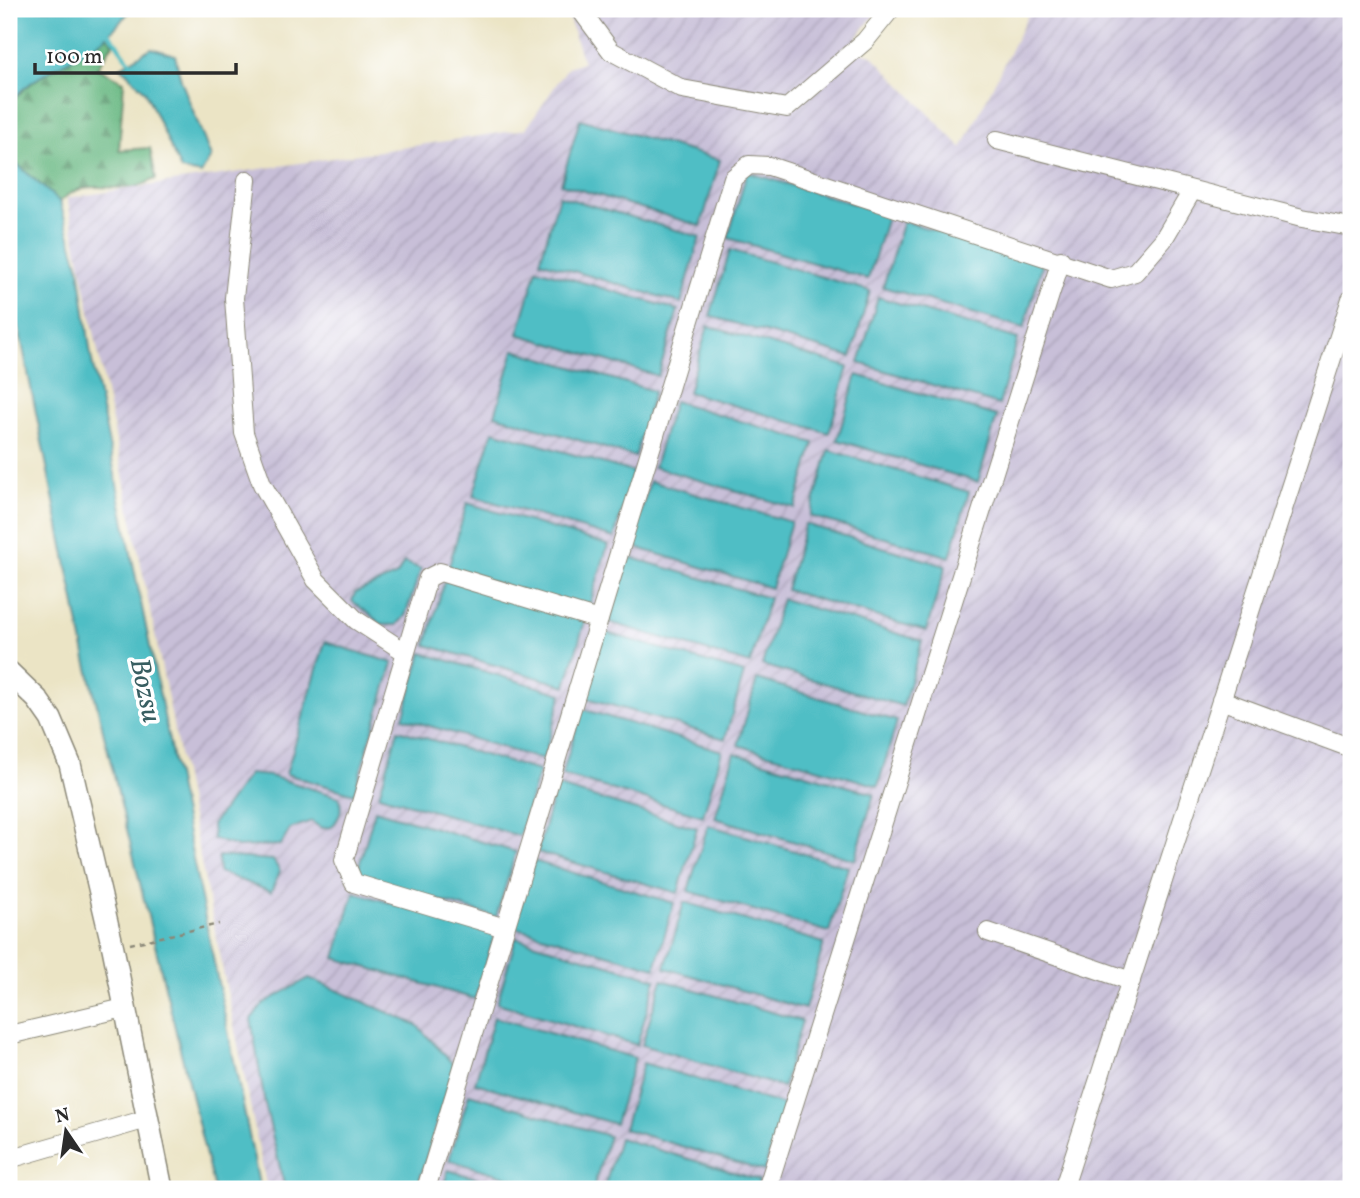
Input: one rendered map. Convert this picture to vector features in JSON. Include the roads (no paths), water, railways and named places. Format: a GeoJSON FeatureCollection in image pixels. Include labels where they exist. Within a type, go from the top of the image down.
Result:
{"type":"FeatureCollection","features":[{"type":"Feature","properties":{"kind":"main road"},"geometry":{"type":"LineString","coordinates":[[9,671],[37,699],[51,719],[70,764],[162,1189]]}},
{"type":"Feature","properties":{"kind":"street"},"geometry":{"type":"LineString","coordinates":[[580,9],[611,51],[682,89],[787,108],[865,41],[891,9]]}},
{"type":"Feature","properties":{"kind":"street"},"geometry":{"type":"LineString","coordinates":[[997,141],[1192,191],[1351,227]]}},
{"type":"Feature","properties":{"kind":"street"},"geometry":{"type":"LineString","coordinates":[[426,1189],[733,178],[749,165],[769,166],[1061,260],[1111,279],[1135,272],[1163,240],[1192,191]]}},
{"type":"Feature","properties":{"kind":"street"},"geometry":{"type":"LineString","coordinates":[[247,180],[234,298],[244,433],[262,484],[316,580],[356,620],[405,652]]}},
{"type":"Feature","properties":{"kind":"street"},"geometry":{"type":"LineString","coordinates":[[767,1189],[1061,260]]}},
{"type":"Feature","properties":{"kind":"street"},"geometry":{"type":"LineString","coordinates":[[1068,1188],[1131,981],[1351,299]]}},
{"type":"Feature","properties":{"kind":"street"},"geometry":{"type":"LineString","coordinates":[[505,928],[354,883],[345,867],[344,860],[405,652],[428,578],[440,572],[599,620]]}},
{"type":"Feature","properties":{"kind":"street"},"geometry":{"type":"LineString","coordinates":[[1221,700],[1351,748]]}},
{"type":"Feature","properties":{"kind":"street"},"geometry":{"type":"LineString","coordinates":[[988,932],[1131,981]]}},
{"type":"Feature","properties":{"kind":"street"},"geometry":{"type":"LineString","coordinates":[[9,1035],[124,1008]]}},
{"type":"Feature","properties":{"kind":"street"},"geometry":{"type":"LineString","coordinates":[[9,1159],[147,1119]]}},
{"type":"Feature","properties":{"kind":"water"},"geometry":{"type":"Polygon","coordinates":[[[23,9],[132,9],[96,45],[25,87],[9,108],[9,23],[23,9]]]}},
{"type":"Feature","properties":{"kind":"water"},"geometry":{"type":"Polygon","coordinates":[[[151,48],[175,55],[181,80],[211,157],[201,174],[181,170],[145,91],[121,67],[151,48]]]}},
{"type":"Feature","properties":{"kind":"water"},"geometry":{"type":"Polygon","coordinates":[[[580,119],[720,160],[701,226],[561,184],[580,119]]]}},
{"type":"Feature","properties":{"kind":"water","name":"Bozsu"},"geometry":{"type":"Polygon","coordinates":[[[9,157],[60,202],[79,268],[91,356],[260,1189],[214,1189],[86,660],[9,279],[9,157]]]}},
{"type":"Feature","properties":{"kind":"water"},"geometry":{"type":"Polygon","coordinates":[[[747,172],[888,214],[868,279],[728,238],[747,172]]]}},
{"type":"Feature","properties":{"kind":"water"},"geometry":{"type":"Polygon","coordinates":[[[559,196],[700,237],[681,303],[540,261],[559,196]]]}},
{"type":"Feature","properties":{"kind":"water"},"geometry":{"type":"Polygon","coordinates":[[[903,221],[1043,262],[1024,328],[883,287],[903,221]]]}},
{"type":"Feature","properties":{"kind":"water"},"geometry":{"type":"Polygon","coordinates":[[[730,250],[870,291],[851,357],[710,316],[730,250]]]}},
{"type":"Feature","properties":{"kind":"water"},"geometry":{"type":"Polygon","coordinates":[[[537,269],[678,310],[658,376],[518,334],[537,269]]]}},
{"type":"Feature","properties":{"kind":"water"},"geometry":{"type":"Polygon","coordinates":[[[878,297],[1018,339],[999,405],[859,363],[878,297]]]}},
{"type":"Feature","properties":{"kind":"water"},"geometry":{"type":"Polygon","coordinates":[[[708,326],[848,367],[829,433],[688,392],[708,326]]]}},
{"type":"Feature","properties":{"kind":"water"},"geometry":{"type":"Polygon","coordinates":[[[514,350],[654,391],[635,457],[495,415],[514,350]]]}},
{"type":"Feature","properties":{"kind":"water"},"geometry":{"type":"Polygon","coordinates":[[[857,375],[997,416],[978,482],[837,440],[857,375]]]}},
{"type":"Feature","properties":{"kind":"water"},"geometry":{"type":"Polygon","coordinates":[[[674,401],[814,443],[795,508],[654,467],[674,401]]]}},
{"type":"Feature","properties":{"kind":"water"},"geometry":{"type":"Polygon","coordinates":[[[493,431],[633,472],[614,538],[473,496],[493,431]]]}},
{"type":"Feature","properties":{"kind":"water"},"geometry":{"type":"Polygon","coordinates":[[[829,450],[969,492],[950,557],[810,516],[829,450]]]}},
{"type":"Feature","properties":{"kind":"water"},"geometry":{"type":"Polygon","coordinates":[[[650,481],[791,522],[771,588],[631,546],[650,481]]]}},
{"type":"Feature","properties":{"kind":"water"},"geometry":{"type":"Polygon","coordinates":[[[467,503],[608,545],[588,610],[448,569],[467,503]]]}},
{"type":"Feature","properties":{"kind":"water"},"geometry":{"type":"Polygon","coordinates":[[[805,524],[946,566],[926,631],[786,590],[805,524]]]}},
{"type":"Feature","properties":{"kind":"water"},"geometry":{"type":"Polygon","coordinates":[[[629,557],[769,598],[750,664],[609,622],[629,557]]]}},
{"type":"Feature","properties":{"kind":"water"},"geometry":{"type":"Polygon","coordinates":[[[404,562],[421,569],[405,616],[397,625],[383,625],[352,601],[355,593],[397,575],[404,562]]]}},
{"type":"Feature","properties":{"kind":"water"},"geometry":{"type":"Polygon","coordinates":[[[445,579],[585,621],[566,686],[426,645],[445,579]]]}},
{"type":"Feature","properties":{"kind":"water"},"geometry":{"type":"Polygon","coordinates":[[[782,599],[922,641],[903,706],[762,665],[782,599]]]}},
{"type":"Feature","properties":{"kind":"water"},"geometry":{"type":"Polygon","coordinates":[[[604,632],[744,673],[725,739],[584,697],[604,632]]]}},
{"type":"Feature","properties":{"kind":"water"},"geometry":{"type":"Polygon","coordinates":[[[325,642],[393,663],[354,794],[286,774],[325,642]]]}},
{"type":"Feature","properties":{"kind":"water"},"geometry":{"type":"Polygon","coordinates":[[[422,653],[562,694],[543,760],[403,718],[422,653]]]}},
{"type":"Feature","properties":{"kind":"water"},"geometry":{"type":"Polygon","coordinates":[[[757,679],[897,721],[878,786],[738,745],[757,679]]]}},
{"type":"Feature","properties":{"kind":"water"},"geometry":{"type":"Polygon","coordinates":[[[582,709],[722,751],[703,816],[562,775],[582,709]]]}},
{"type":"Feature","properties":{"kind":"water"},"geometry":{"type":"Polygon","coordinates":[[[398,730],[539,771],[519,836],[379,795],[398,730]]]}},
{"type":"Feature","properties":{"kind":"water"},"geometry":{"type":"Polygon","coordinates":[[[734,753],[874,794],[855,860],[715,818],[734,753]]]}},
{"type":"Feature","properties":{"kind":"water"},"geometry":{"type":"Polygon","coordinates":[[[249,774],[270,776],[339,797],[339,817],[332,827],[321,828],[311,821],[290,829],[281,845],[238,847],[213,839],[212,825],[249,774]]]}},
{"type":"Feature","properties":{"kind":"water"},"geometry":{"type":"Polygon","coordinates":[[[556,786],[697,828],[678,893],[537,852],[556,786]]]}},
{"type":"Feature","properties":{"kind":"water"},"geometry":{"type":"Polygon","coordinates":[[[375,810],[516,852],[496,917],[356,876],[375,810]]]}},
{"type":"Feature","properties":{"kind":"water"},"geometry":{"type":"Polygon","coordinates":[[[708,825],[848,867],[829,932],[688,891],[708,825]]]}},
{"type":"Feature","properties":{"kind":"water"},"geometry":{"type":"Polygon","coordinates":[[[218,856],[273,860],[280,871],[271,892],[219,872],[218,856]]]}},
{"type":"Feature","properties":{"kind":"water"},"geometry":{"type":"Polygon","coordinates":[[[534,861],[674,903],[655,968],[514,927],[534,861]]]}},
{"type":"Feature","properties":{"kind":"water"},"geometry":{"type":"Polygon","coordinates":[[[354,892],[495,934],[475,999],[335,958],[354,892]]]}},
{"type":"Feature","properties":{"kind":"water"},"geometry":{"type":"Polygon","coordinates":[[[684,902],[824,943],[805,1009],[665,968],[684,902]]]}},
{"type":"Feature","properties":{"kind":"water"},"geometry":{"type":"Polygon","coordinates":[[[516,938],[656,979],[637,1045],[497,1003],[516,938]]]}},
{"type":"Feature","properties":{"kind":"water"},"geometry":{"type":"Polygon","coordinates":[[[309,978],[417,1025],[454,1065],[417,1189],[285,1189],[265,1104],[251,1019],[264,1003],[309,978]]]}},
{"type":"Feature","properties":{"kind":"water"},"geometry":{"type":"Polygon","coordinates":[[[662,980],[802,1021],[783,1087],[642,1045],[662,980]]]}},
{"type":"Feature","properties":{"kind":"water"},"geometry":{"type":"Polygon","coordinates":[[[494,1017],[635,1058],[615,1124],[475,1083],[494,1017]]]}},
{"type":"Feature","properties":{"kind":"water"},"geometry":{"type":"Polygon","coordinates":[[[643,1063],[784,1105],[764,1171],[624,1129],[643,1063]]]}},
{"type":"Feature","properties":{"kind":"water"},"geometry":{"type":"Polygon","coordinates":[[[469,1094],[609,1136],[593,1189],[549,1189],[449,1160],[469,1094]]]}},
{"type":"Feature","properties":{"kind":"water"},"geometry":{"type":"Polygon","coordinates":[[[619,1138],[759,1180],[757,1189],[604,1189],[619,1138]]]}},
{"type":"Feature","properties":{"kind":"water"},"geometry":{"type":"Polygon","coordinates":[[[448,1170],[515,1189],[443,1189],[448,1170]]]}},
{"type":"Feature","properties":{"kind":"waterway"},"geometry":{"type":"LineString","coordinates":[[106,29],[130,62]]}}]}
